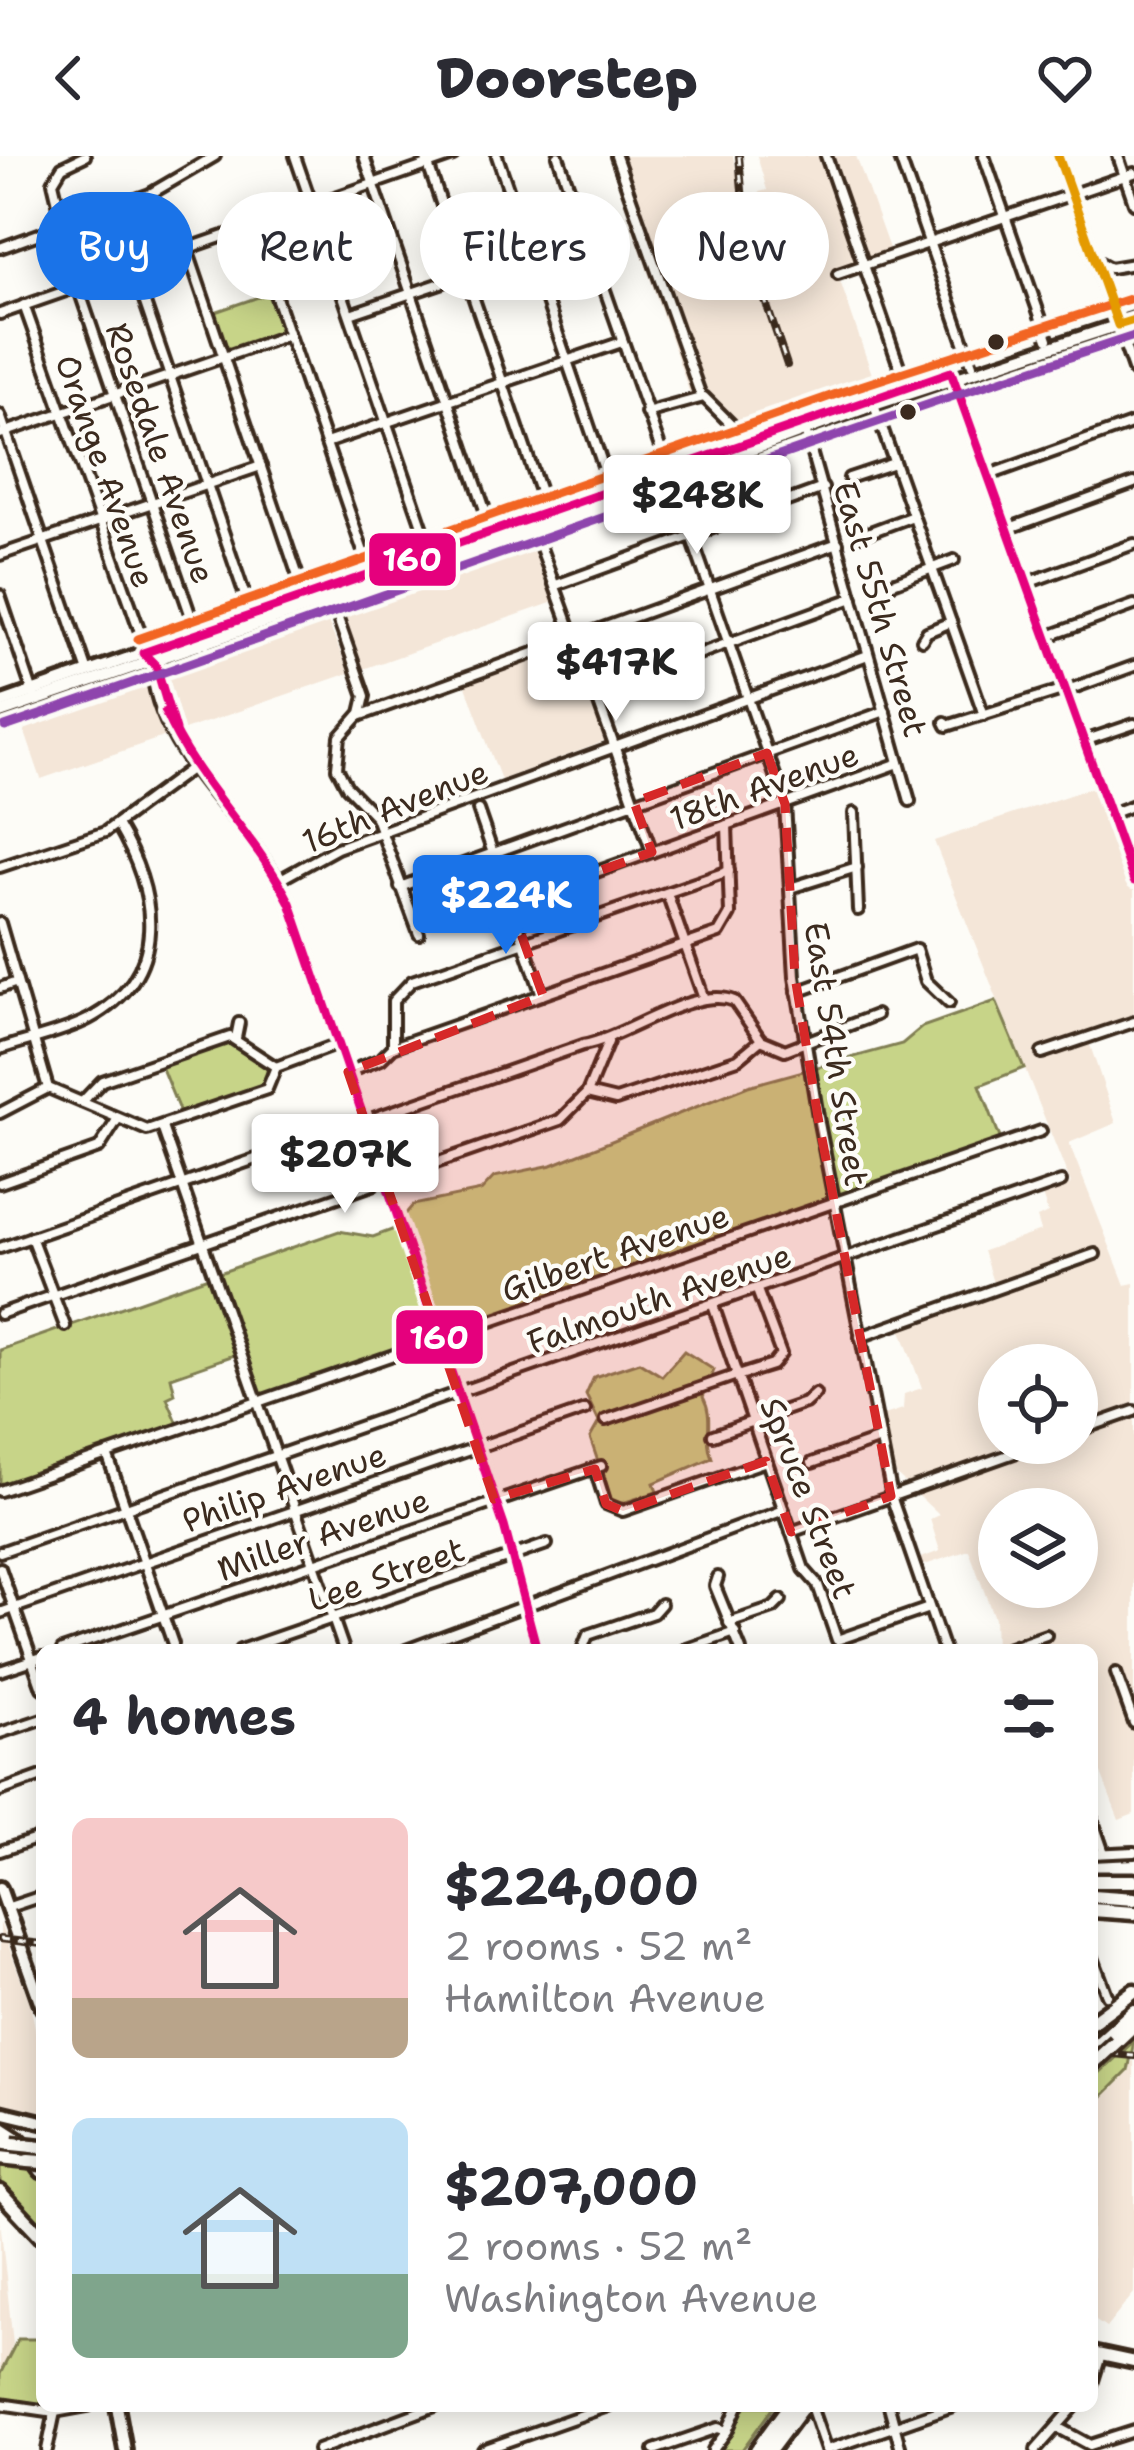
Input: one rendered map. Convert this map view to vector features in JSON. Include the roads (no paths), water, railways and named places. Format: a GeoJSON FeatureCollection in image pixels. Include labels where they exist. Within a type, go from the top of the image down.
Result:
{"type":"FeatureCollection","features":[{"type":"Feature","properties":{"kind":"highway"},"geometry":{"type":"LineString","coordinates":[[1098,1882],[1134,1880]]}},
{"type":"Feature","properties":{"kind":"highway"},"geometry":{"type":"LineString","coordinates":[[1098,1897],[1134,1900]]}},
{"type":"Feature","properties":{"kind":"highway"},"geometry":{"type":"LineString","coordinates":[[1098,1911],[1134,1915]]}},
{"type":"Feature","properties":{"kind":"highway"},"geometry":{"type":"LineString","coordinates":[[1098,1918],[1134,1915]]}},
{"type":"Feature","properties":{"kind":"highway"},"geometry":{"type":"LineString","coordinates":[[1098,2018],[1134,1991]]}},
{"type":"Feature","properties":{"kind":"highway"},"geometry":{"type":"LineString","coordinates":[[1098,2056],[1134,2011]]}},
{"type":"Feature","properties":{"kind":"highway"},"geometry":{"type":"LineString","coordinates":[[1098,2046],[1134,2025]]}},
{"type":"Feature","properties":{"kind":"highway"},"geometry":{"type":"LineString","coordinates":[[0,2128],[20,2141],[36,2163]]}},
{"type":"Feature","properties":{"kind":"highway"},"geometry":{"type":"LineString","coordinates":[[6,2143],[36,2146]]}},
{"type":"Feature","properties":{"kind":"highway"},"geometry":{"type":"LineString","coordinates":[[0,2158],[36,2164]]}},
{"type":"Feature","properties":{"kind":"highway"},"geometry":{"type":"LineString","coordinates":[[0,2192],[36,2231]]}},
{"type":"Feature","properties":{"kind":"highway"},"geometry":{"type":"LineString","coordinates":[[757,2450],[796,2412]]}},
{"type":"Feature","properties":{"kind":"highway"},"geometry":{"type":"LineString","coordinates":[[770,2450],[797,2412]]}},
{"type":"Feature","properties":{"kind":"main road"},"geometry":{"type":"LineString","coordinates":[[0,703],[34,696],[952,375],[1134,316]]}},
{"type":"Feature","properties":{"kind":"main road"},"geometry":{"type":"LineString","coordinates":[[668,476],[906,386],[952,375],[1048,339],[1117,322]]}},
{"type":"Feature","properties":{"kind":"main road"},"geometry":{"type":"LineString","coordinates":[[495,538],[534,530],[549,519]]}},
{"type":"Feature","properties":{"kind":"main road"},"geometry":{"type":"LineString","coordinates":[[329,595],[371,575],[434,559]]}},
{"type":"Feature","properties":{"kind":"main road"},"geometry":{"type":"LineString","coordinates":[[0,713],[88,672],[147,657],[251,616],[307,602]]}},
{"type":"Feature","properties":{"kind":"main road"},"geometry":{"type":"LineString","coordinates":[[0,1888],[36,1989]]}},
{"type":"Feature","properties":{"kind":"main road"},"geometry":{"type":"LineString","coordinates":[[0,2112],[36,2121]]}},
{"type":"Feature","properties":{"kind":"main road"},"geometry":{"type":"LineString","coordinates":[[1098,2354],[1134,2362]]}},
{"type":"Feature","properties":{"kind":"main road"},"geometry":{"type":"LineString","coordinates":[[118,2412],[125,2450]]}},
{"type":"Feature","properties":{"kind":"street"},"geometry":{"type":"LineString","coordinates":[[55,192],[52,182],[62,167],[85,156]]}},
{"type":"Feature","properties":{"kind":"street"},"geometry":{"type":"LineString","coordinates":[[153,192],[214,156]]}},
{"type":"Feature","properties":{"kind":"street"},"geometry":{"type":"LineString","coordinates":[[296,156],[308,192]]}},
{"type":"Feature","properties":{"kind":"street"},"geometry":{"type":"LineString","coordinates":[[364,156],[495,538]]}},
{"type":"Feature","properties":{"kind":"street"},"geometry":{"type":"LineString","coordinates":[[352,192],[426,160],[453,156]]}},
{"type":"Feature","properties":{"kind":"street"},"geometry":{"type":"LineString","coordinates":[[497,156],[509,192]]}},
{"type":"Feature","properties":{"kind":"street","name":"East 54th Street"},"geometry":{"type":"LineString","coordinates":[[558,156],[570,192]]}},
{"type":"Feature","properties":{"kind":"street"},"geometry":{"type":"LineString","coordinates":[[616,156],[701,396]]}},
{"type":"Feature","properties":{"kind":"street"},"geometry":{"type":"LineString","coordinates":[[826,156],[906,386]]}},
{"type":"Feature","properties":{"kind":"street"},"geometry":{"type":"LineString","coordinates":[[899,156],[972,364]]}},
{"type":"Feature","properties":{"kind":"street"},"geometry":{"type":"LineString","coordinates":[[984,156],[1048,339]]}},
{"type":"Feature","properties":{"kind":"street"},"geometry":{"type":"LineString","coordinates":[[1058,156],[1134,372]]}},
{"type":"Feature","properties":{"kind":"street"},"geometry":{"type":"LineString","coordinates":[[1118,156],[1129,174],[1134,203]]}},
{"type":"Feature","properties":{"kind":"street"},"geometry":{"type":"LineString","coordinates":[[426,160],[437,192]]}},
{"type":"Feature","properties":{"kind":"street"},"geometry":{"type":"LineString","coordinates":[[838,274],[1129,174]]}},
{"type":"Feature","properties":{"kind":"street"},"geometry":{"type":"LineString","coordinates":[[0,248],[36,234]]}},
{"type":"Feature","properties":{"kind":"street"},"geometry":{"type":"LineString","coordinates":[[1093,255],[1103,266],[1134,264]]}},
{"type":"Feature","properties":{"kind":"street"},"geometry":{"type":"LineString","coordinates":[[193,267],[307,602]]}},
{"type":"Feature","properties":{"kind":"street"},"geometry":{"type":"LineString","coordinates":[[1107,296],[1108,279],[1118,268]]}},
{"type":"Feature","properties":{"kind":"street"},"geometry":{"type":"LineString","coordinates":[[350,314],[420,290]]}},
{"type":"Feature","properties":{"kind":"street"},"geometry":{"type":"LineString","coordinates":[[0,314],[38,300]]}},
{"type":"Feature","properties":{"kind":"street","name":"Rosedale Avenue"},"geometry":{"type":"LineString","coordinates":[[83,300],[197,634]]}},
{"type":"Feature","properties":{"kind":"street"},"geometry":{"type":"LineString","coordinates":[[144,300],[251,616]]}},
{"type":"Feature","properties":{"kind":"street"},"geometry":{"type":"LineString","coordinates":[[277,300],[371,575]]}},
{"type":"Feature","properties":{"kind":"street"},"geometry":{"type":"LineString","coordinates":[[345,300],[434,559]]}},
{"type":"Feature","properties":{"kind":"street"},"geometry":{"type":"LineString","coordinates":[[474,300],[549,519]]}},
{"type":"Feature","properties":{"kind":"street"},"geometry":{"type":"LineString","coordinates":[[546,300],[614,496]]}},
{"type":"Feature","properties":{"kind":"street","name":"East 54th Street"},"geometry":{"type":"LineString","coordinates":[[608,300],[785,804],[797,992],[844,1259],[891,1496],[942,1644]]}},
{"type":"Feature","properties":{"kind":"street","name":"Orange Avenue"},"geometry":{"type":"LineString","coordinates":[[24,305],[175,730],[193,768],[279,880],[494,1499],[536,1644]]}},
{"type":"Feature","properties":{"kind":"street"},"geometry":{"type":"LineString","coordinates":[[3,433],[289,335]]}},
{"type":"Feature","properties":{"kind":"street"},"geometry":{"type":"LineString","coordinates":[[326,443],[622,342]]}},
{"type":"Feature","properties":{"kind":"street"},"geometry":{"type":"LineString","coordinates":[[952,375],[1134,881]]}},
{"type":"Feature","properties":{"kind":"street"},"geometry":{"type":"LineString","coordinates":[[646,412],[701,396],[713,401],[741,434],[770,434]]}},
{"type":"Feature","properties":{"kind":"street"},"geometry":{"type":"LineString","coordinates":[[874,405],[984,715]]}},
{"type":"Feature","properties":{"kind":"street"},"geometry":{"type":"LineString","coordinates":[[0,415],[88,672]]}},
{"type":"Feature","properties":{"kind":"street"},"geometry":{"type":"LineString","coordinates":[[988,475],[1134,423]]}},
{"type":"Feature","properties":{"kind":"street","name":"East 55th Street"},"geometry":{"type":"LineString","coordinates":[[805,430],[910,801]]}},
{"type":"Feature","properties":{"kind":"street"},"geometry":{"type":"LineString","coordinates":[[848,478],[894,463]]}},
{"type":"Feature","properties":{"kind":"street"},"geometry":{"type":"LineString","coordinates":[[0,555],[261,466]]}},
{"type":"Feature","properties":{"kind":"street"},"geometry":{"type":"LineString","coordinates":[[1007,529],[1134,483]]}},
{"type":"Feature","properties":{"kind":"street"},"geometry":{"type":"LineString","coordinates":[[556,585],[823,488]]}},
{"type":"Feature","properties":{"kind":"street"},"geometry":{"type":"LineString","coordinates":[[862,535],[913,516]]}},
{"type":"Feature","properties":{"kind":"street"},"geometry":{"type":"LineString","coordinates":[[534,530],[574,639]]}},
{"type":"Feature","properties":{"kind":"street"},"geometry":{"type":"LineString","coordinates":[[359,716],[838,543]]}},
{"type":"Feature","properties":{"kind":"street"},"geometry":{"type":"LineString","coordinates":[[1027,583],[1134,544]]}},
{"type":"Feature","properties":{"kind":"street"},"geometry":{"type":"LineString","coordinates":[[877,589],[954,560]]}},
{"type":"Feature","properties":{"kind":"street"},"geometry":{"type":"LineString","coordinates":[[329,595],[364,696],[359,716],[340,737],[337,768],[347,787],[374,811],[419,934]]}},
{"type":"Feature","properties":{"kind":"street"},"geometry":{"type":"LineString","coordinates":[[0,596],[34,696]]}},
{"type":"Feature","properties":{"kind":"street"},"geometry":{"type":"LineString","coordinates":[[594,692],[854,598]]}},
{"type":"Feature","properties":{"kind":"street"},"geometry":{"type":"LineString","coordinates":[[1046,637],[1134,605]]}},
{"type":"Feature","properties":{"kind":"street"},"geometry":{"type":"LineString","coordinates":[[922,640],[927,632],[951,622]]}},
{"type":"Feature","properties":{"kind":"street","name":"16th Avenue"},"geometry":{"type":"LineString","coordinates":[[279,880],[337,848],[868,655]]}},
{"type":"Feature","properties":{"kind":"street"},"geometry":{"type":"LineString","coordinates":[[945,722],[946,726],[984,715],[1134,666]]}},
{"type":"Feature","properties":{"kind":"street"},"geometry":{"type":"LineString","coordinates":[[587,670],[652,852]]}},
{"type":"Feature","properties":{"kind":"street"},"geometry":{"type":"LineString","coordinates":[[400,887],[885,711]]}},
{"type":"Feature","properties":{"kind":"street"},"geometry":{"type":"LineString","coordinates":[[1084,741],[1134,724]]}},
{"type":"Feature","properties":{"kind":"street","name":"18th Avenue"},"geometry":{"type":"LineString","coordinates":[[510,903],[899,764]]}},
{"type":"Feature","properties":{"kind":"street"},"geometry":{"type":"LineString","coordinates":[[0,867],[117,824],[193,768]]}},
{"type":"Feature","properties":{"kind":"street"},"geometry":{"type":"LineString","coordinates":[[1110,814],[1134,806]]}},
{"type":"Feature","properties":{"kind":"street"},"geometry":{"type":"LineString","coordinates":[[478,810],[542,995]]}},
{"type":"Feature","properties":{"kind":"street"},"geometry":{"type":"LineString","coordinates":[[854,813],[858,910]]}},
{"type":"Feature","properties":{"kind":"street"},"geometry":{"type":"LineString","coordinates":[[0,1049],[77,1024],[108,1006],[143,958],[150,898],[140,865],[117,824]]}},
{"type":"Feature","properties":{"kind":"street"},"geometry":{"type":"LineString","coordinates":[[348,1072],[381,1059],[393,1047],[714,936],[726,925],[728,825]]}},
{"type":"Feature","properties":{"kind":"street"},"geometry":{"type":"LineString","coordinates":[[790,888],[856,867]]}},
{"type":"Feature","properties":{"kind":"street"},"geometry":{"type":"LineString","coordinates":[[393,1047],[392,1008],[406,985],[729,871]]}},
{"type":"Feature","properties":{"kind":"street"},"geometry":{"type":"LineString","coordinates":[[667,893],[704,999]]}},
{"type":"Feature","properties":{"kind":"street"},"geometry":{"type":"LineString","coordinates":[[0,925],[49,1088]]}},
{"type":"Feature","properties":{"kind":"street"},"geometry":{"type":"LineString","coordinates":[[797,992],[916,949],[926,981],[950,1003]]}},
{"type":"Feature","properties":{"kind":"street"},"geometry":{"type":"LineString","coordinates":[[0,988],[17,982]]}},
{"type":"Feature","properties":{"kind":"street"},"geometry":{"type":"LineString","coordinates":[[0,1248],[363,1119],[583,1045],[608,1042],[704,999],[734,1001],[761,1040],[784,1050],[876,1015]]}},
{"type":"Feature","properties":{"kind":"street"},"geometry":{"type":"LineString","coordinates":[[1042,1053],[1134,1022]]}},
{"type":"Feature","properties":{"kind":"street"},"geometry":{"type":"LineString","coordinates":[[236,1038],[239,1023]]}},
{"type":"Feature","properties":{"kind":"street"},"geometry":{"type":"LineString","coordinates":[[236,1038],[276,1067]]}},
{"type":"Feature","properties":{"kind":"street"},"geometry":{"type":"LineString","coordinates":[[82,1102],[102,1082],[236,1038]]}},
{"type":"Feature","properties":{"kind":"street"},"geometry":{"type":"LineString","coordinates":[[587,1093],[616,1100],[738,1059],[761,1040]]}},
{"type":"Feature","properties":{"kind":"street"},"geometry":{"type":"LineString","coordinates":[[0,1314],[560,1120],[587,1093],[608,1042]]}},
{"type":"Feature","properties":{"kind":"street"},"geometry":{"type":"LineString","coordinates":[[49,1088],[140,1129],[162,1127],[267,1089],[276,1067],[338,1044]]}},
{"type":"Feature","properties":{"kind":"street"},"geometry":{"type":"LineString","coordinates":[[0,1113],[49,1088]]}},
{"type":"Feature","properties":{"kind":"street"},"geometry":{"type":"LineString","coordinates":[[0,1184],[99,1148],[117,1120]]}},
{"type":"Feature","properties":{"kind":"street"},"geometry":{"type":"LineString","coordinates":[[162,1127],[342,1644]]}},
{"type":"Feature","properties":{"kind":"street","name":"Gilbert Avenue"},"geometry":{"type":"LineString","coordinates":[[0,1491],[1041,1131]]}},
{"type":"Feature","properties":{"kind":"street","name":"Falmouth Avenue"},"geometry":{"type":"LineString","coordinates":[[0,1552],[1061,1182]]}},
{"type":"Feature","properties":{"kind":"street"},"geometry":{"type":"LineString","coordinates":[[31,1237],[65,1326]]}},
{"type":"Feature","properties":{"kind":"street"},"geometry":{"type":"LineString","coordinates":[[860,1337],[1095,1254]]}},
{"type":"Feature","properties":{"kind":"street"},"geometry":{"type":"LineString","coordinates":[[606,1420],[772,1365],[781,1354],[758,1290]]}},
{"type":"Feature","properties":{"kind":"street","name":"Spruce Street"},"geometry":{"type":"LineString","coordinates":[[713,1305],[791,1532],[837,1640],[929,1608]]}},
{"type":"Feature","properties":{"kind":"street"},"geometry":{"type":"LineString","coordinates":[[713,1435],[805,1403],[815,1394]]}},
{"type":"Feature","properties":{"kind":"street","name":"Philip Avenue"},"geometry":{"type":"LineString","coordinates":[[0,1613],[585,1410]]}},
{"type":"Feature","properties":{"kind":"street"},"geometry":{"type":"LineString","coordinates":[[1098,1424],[1134,1411]]}},
{"type":"Feature","properties":{"kind":"street"},"geometry":{"type":"LineString","coordinates":[[812,1463],[880,1439]]}},
{"type":"Feature","properties":{"kind":"street"},"geometry":{"type":"LineString","coordinates":[[107,1454],[172,1644]]}},
{"type":"Feature","properties":{"kind":"street","name":"Miller Avenue"},"geometry":{"type":"LineString","coordinates":[[80,1644],[598,1467],[606,1502],[618,1511],[766,1461]]}},
{"type":"Feature","properties":{"kind":"street"},"geometry":{"type":"LineString","coordinates":[[791,1532],[982,1464]]}},
{"type":"Feature","properties":{"kind":"street"},"geometry":{"type":"LineString","coordinates":[[423,1644],[527,1608],[588,1578],[784,1510]]}},
{"type":"Feature","properties":{"kind":"street","name":"Lee Street"},"geometry":{"type":"LineString","coordinates":[[257,1644],[547,1544]]}},
{"type":"Feature","properties":{"kind":"street"},"geometry":{"type":"LineString","coordinates":[[0,1568],[36,1657]]}},
{"type":"Feature","properties":{"kind":"street"},"geometry":{"type":"LineString","coordinates":[[718,1577],[716,1586],[739,1644]]}},
{"type":"Feature","properties":{"kind":"street"},"geometry":{"type":"LineString","coordinates":[[697,1644],[781,1600]]}},
{"type":"Feature","properties":{"kind":"street"},"geometry":{"type":"LineString","coordinates":[[584,1644],[588,1635],[652,1613],[661,1604]]}},
{"type":"Feature","properties":{"kind":"street"},"geometry":{"type":"LineString","coordinates":[[1021,1644],[1046,1635]]}},
{"type":"Feature","properties":{"kind":"street"},"geometry":{"type":"LineString","coordinates":[[0,1671],[36,1659]]}},
{"type":"Feature","properties":{"kind":"street"},"geometry":{"type":"LineString","coordinates":[[1116,1673],[1134,1724]]}},
{"type":"Feature","properties":{"kind":"street"},"geometry":{"type":"LineString","coordinates":[[0,1733],[36,1721]]}},
{"type":"Feature","properties":{"kind":"street"},"geometry":{"type":"LineString","coordinates":[[0,1791],[36,1778]]}},
{"type":"Feature","properties":{"kind":"street"},"geometry":{"type":"LineString","coordinates":[[1098,1834],[1105,1853]]}},
{"type":"Feature","properties":{"kind":"street"},"geometry":{"type":"LineString","coordinates":[[0,1851],[36,1839]]}},
{"type":"Feature","properties":{"kind":"street"},"geometry":{"type":"LineString","coordinates":[[1098,1854],[1134,1852]]}},
{"type":"Feature","properties":{"kind":"street"},"geometry":{"type":"LineString","coordinates":[[9,1907],[36,1898]]}},
{"type":"Feature","properties":{"kind":"street"},"geometry":{"type":"LineString","coordinates":[[1098,1971],[1107,1995]]}},
{"type":"Feature","properties":{"kind":"street"},"geometry":{"type":"LineString","coordinates":[[0,2404],[36,2409]]}},
{"type":"Feature","properties":{"kind":"street"},"geometry":{"type":"LineString","coordinates":[[47,2450],[55,2412]]}},
{"type":"Feature","properties":{"kind":"street"},"geometry":{"type":"LineString","coordinates":[[318,2450],[419,2412]]}},
{"type":"Feature","properties":{"kind":"street"},"geometry":{"type":"LineString","coordinates":[[483,2450],[591,2412]]}},
{"type":"Feature","properties":{"kind":"street"},"geometry":{"type":"LineString","coordinates":[[713,2450],[735,2412]]}},
{"type":"Feature","properties":{"kind":"street"},"geometry":{"type":"LineString","coordinates":[[804,2412],[826,2450],[936,2412]]}},
{"type":"Feature","properties":{"kind":"street"},"geometry":{"type":"LineString","coordinates":[[890,2412],[901,2450]]}},
{"type":"Feature","properties":{"kind":"street"},"geometry":{"type":"LineString","coordinates":[[1036,2450],[1070,2412]]}},
{"type":"Feature","properties":{"kind":"street"},"geometry":{"type":"LineString","coordinates":[[1057,2427],[1090,2445],[1134,2431]]}},
{"type":"Feature","properties":{"kind":"street"},"geometry":{"type":"LineString","coordinates":[[654,2450],[718,2428],[727,2431]]}},
{"type":"Feature","properties":{"kind":"street"},"geometry":{"type":"LineString","coordinates":[[686,2439],[689,2450]]}},
{"type":"Feature","properties":{"kind":"railway"},"geometry":{"type":"LineString","coordinates":[[739,156],[747,247],[787,365]]}},
{"type":"Feature","properties":{"kind":"railway"},"geometry":{"type":"LineString","coordinates":[[0,1939],[36,1943]]}},
{"type":"Feature","properties":{"kind":"railway"},"geometry":{"type":"LineString","coordinates":[[1098,2053],[1134,2056]]}}]}
